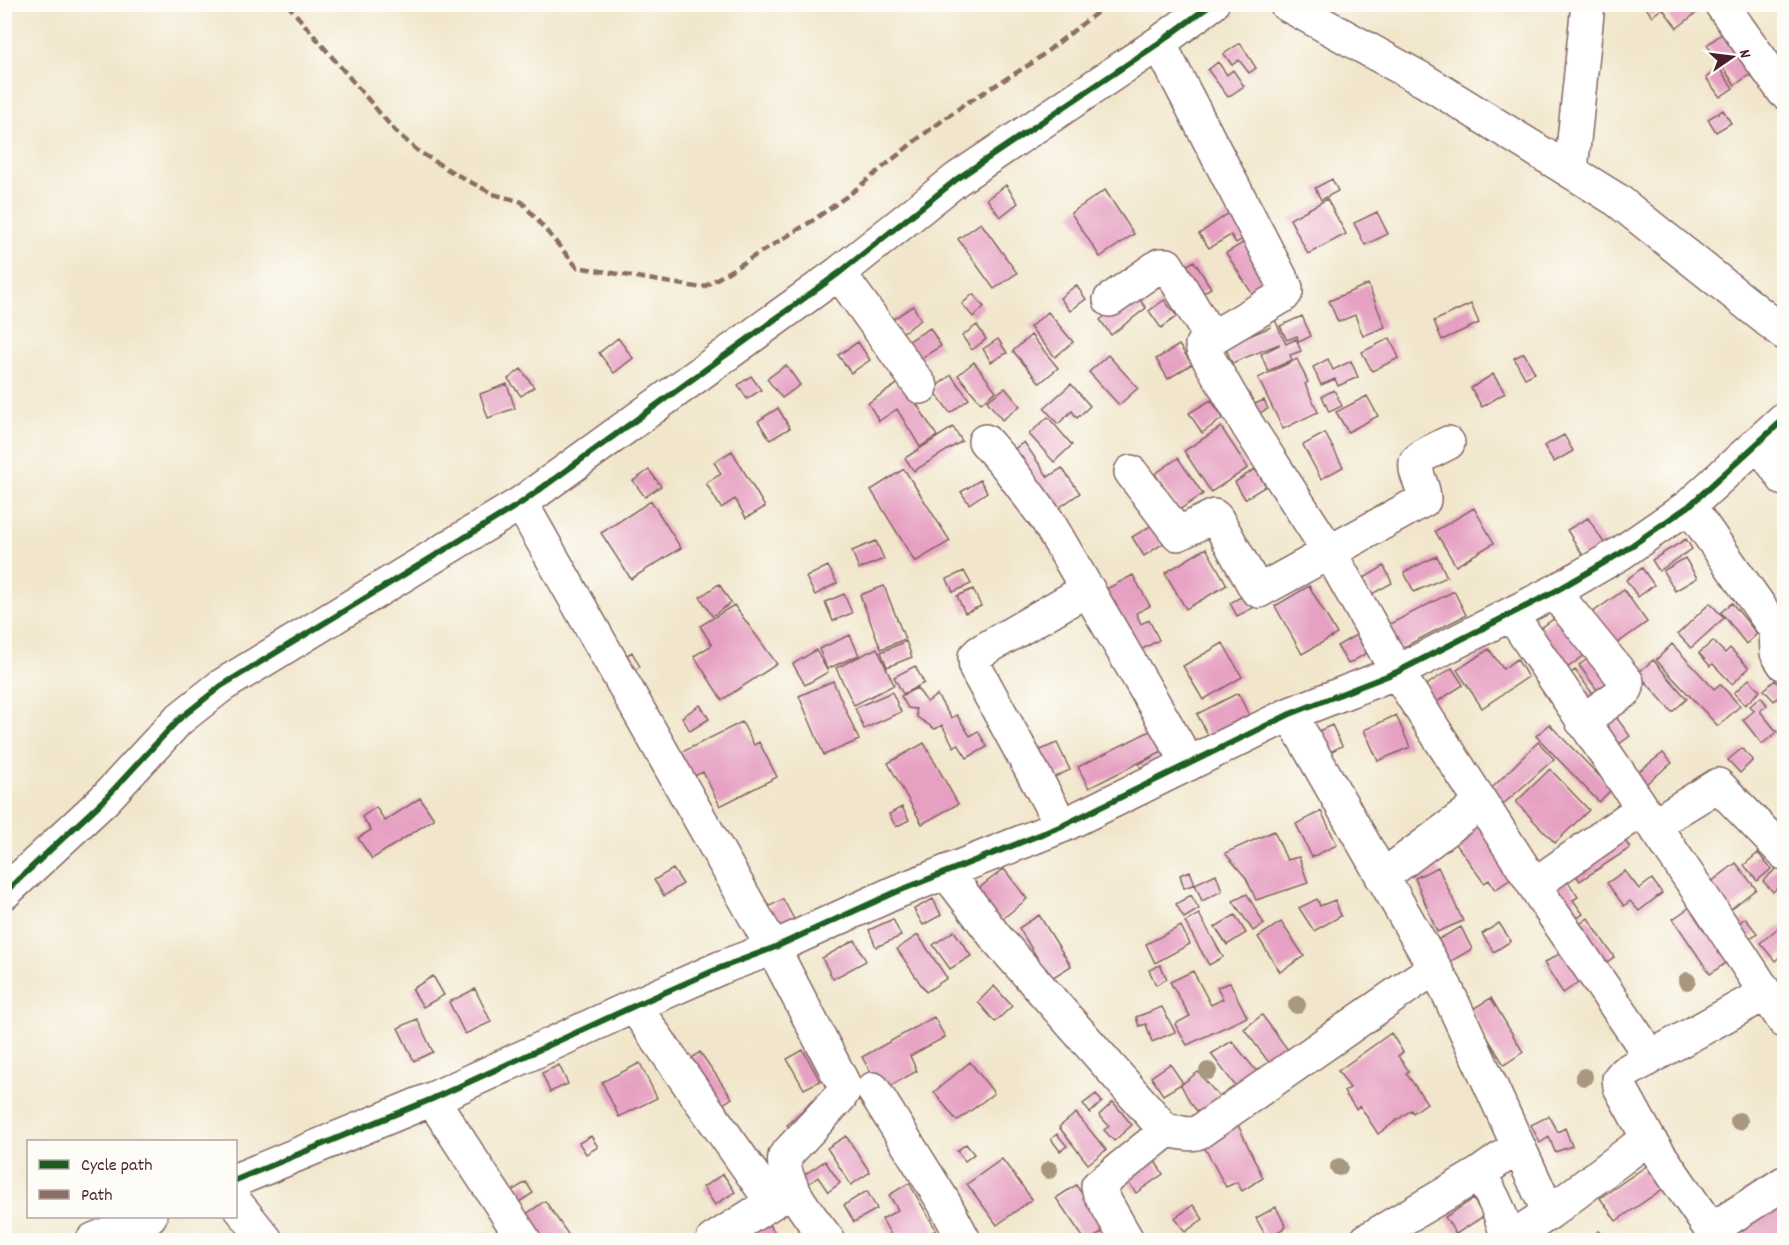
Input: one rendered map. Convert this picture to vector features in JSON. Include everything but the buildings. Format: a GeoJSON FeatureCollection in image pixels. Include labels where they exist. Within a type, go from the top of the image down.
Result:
{"type":"FeatureCollection","features":[{"type":"Feature","properties":{"kind":"street"},"geometry":{"type":"LineString","coordinates":[[4,893],[84,820],[156,742],[198,702],[521,502],[839,273],[957,179],[1159,43],[1212,4]]}},
{"type":"Feature","properties":{"kind":"street"},"geometry":{"type":"LineString","coordinates":[[1286,4],[1425,81],[1572,170],[1617,200],[1785,333]]}},
{"type":"Feature","properties":{"kind":"street"},"geometry":{"type":"LineString","coordinates":[[1572,170],[1588,4]]}},
{"type":"Feature","properties":{"kind":"street"},"geometry":{"type":"LineString","coordinates":[[1721,4],[1785,92]]}},
{"type":"Feature","properties":{"kind":"street"},"geometry":{"type":"LineString","coordinates":[[1159,43],[1286,288],[1283,296],[1211,338],[1202,345],[1203,349],[1248,426],[1330,553],[1397,672],[1480,804],[1651,1057]]}},
{"type":"Feature","properties":{"kind":"street"},"geometry":{"type":"LineString","coordinates":[[1110,300],[1160,265],[1167,265],[1211,338]]}},
{"type":"Feature","properties":{"kind":"street"},"geometry":{"type":"LineString","coordinates":[[839,273],[921,387]]}},
{"type":"Feature","properties":{"kind":"street"},"geometry":{"type":"LineString","coordinates":[[237,1180],[432,1099],[634,1006],[720,968],[773,948],[896,892],[1062,826],[1290,714],[1397,672],[1554,592],[1621,553],[1689,506],[1785,419]]}},
{"type":"Feature","properties":{"kind":"street"},"geometry":{"type":"LineString","coordinates":[[985,441],[1007,466],[1047,520],[1189,764]]}},
{"type":"Feature","properties":{"kind":"street"},"geometry":{"type":"LineString","coordinates":[[1131,472],[1178,534],[1214,516],[1259,591],[1424,500],[1425,491],[1414,470],[1416,462],[1424,455],[1448,443]]}},
{"type":"Feature","properties":{"kind":"street"},"geometry":{"type":"LineString","coordinates":[[1759,443],[1785,479]]}},
{"type":"Feature","properties":{"kind":"street"},"geometry":{"type":"LineString","coordinates":[[521,502],[773,948],[843,1083],[844,1090],[840,1097],[785,1156],[782,1195]]}},
{"type":"Feature","properties":{"kind":"street"},"geometry":{"type":"LineString","coordinates":[[1689,506],[1776,630],[1776,653],[1785,664]]}},
{"type":"Feature","properties":{"kind":"street"},"geometry":{"type":"LineString","coordinates":[[1062,826],[976,669],[975,657],[1088,589]]}},
{"type":"Feature","properties":{"kind":"street"},"geometry":{"type":"LineString","coordinates":[[1554,592],[1627,682],[1625,691],[1582,721]]}},
{"type":"Feature","properties":{"kind":"street"},"geometry":{"type":"LineString","coordinates":[[1511,614],[1785,1021]]}},
{"type":"Feature","properties":{"kind":"street"},"geometry":{"type":"LineString","coordinates":[[1290,714],[1446,988],[1549,1213]]}},
{"type":"Feature","properties":{"kind":"street"},"geometry":{"type":"LineString","coordinates":[[1534,885],[1647,817],[1718,785],[1785,853]]}},
{"type":"Feature","properties":{"kind":"street"},"geometry":{"type":"LineString","coordinates":[[1382,877],[1480,804]]}},
{"type":"Feature","properties":{"kind":"street"},"geometry":{"type":"LineString","coordinates":[[946,872],[997,939],[1166,1131]]}},
{"type":"Feature","properties":{"kind":"street"},"geometry":{"type":"LineString","coordinates":[[1127,1240],[1098,1186],[1166,1131],[1191,1134],[1199,1132],[1434,968]]}},
{"type":"Feature","properties":{"kind":"street"},"geometry":{"type":"LineString","coordinates":[[1766,993],[1651,1057],[1624,1074],[1618,1083],[1648,1138],[1715,1235],[1785,1183]]}},
{"type":"Feature","properties":{"kind":"street"},"geometry":{"type":"LineString","coordinates":[[634,1006],[782,1195],[828,1240]]}},
{"type":"Feature","properties":{"kind":"street"},"geometry":{"type":"LineString","coordinates":[[873,1089],[943,1201],[964,1240]]}},
{"type":"Feature","properties":{"kind":"street"},"geometry":{"type":"LineString","coordinates":[[432,1099],[524,1240]]}},
{"type":"Feature","properties":{"kind":"street"},"geometry":{"type":"LineString","coordinates":[[1479,1174],[1499,1209],[1508,1240],[1549,1213],[1648,1138]]}},
{"type":"Feature","properties":{"kind":"street"},"geometry":{"type":"LineString","coordinates":[[1367,1240],[1479,1174],[1517,1147]]}},
{"type":"Feature","properties":{"kind":"street"},"geometry":{"type":"LineString","coordinates":[[713,1240],[782,1195]]}},
{"type":"Feature","properties":{"kind":"street"},"geometry":{"type":"LineString","coordinates":[[237,1204],[267,1240]]}},
{"type":"Feature","properties":{"kind":"street"},"geometry":{"type":"LineString","coordinates":[[93,1240],[145,1218]]}},
{"type":"Feature","properties":{"kind":"marked path"},"geometry":{"type":"LineString","coordinates":[[287,4],[395,131],[418,151],[452,172],[493,194],[522,202],[577,267],[702,288],[812,221],[965,104],[1032,63],[1108,4]]}},
{"type":"Feature","properties":{"kind":"cycle path"},"geometry":{"type":"LineString","coordinates":[[4,893],[105,799],[178,720],[221,686],[521,503],[839,273],[957,179],[1159,43],[1212,4]]}},
{"type":"Feature","properties":{"kind":"cycle path"},"geometry":{"type":"LineString","coordinates":[[237,1180],[432,1099],[634,1006],[720,968],[773,948],[896,892],[1062,826],[1290,714],[1397,672],[1554,592],[1621,553],[1689,506],[1784,419]]}}]}
